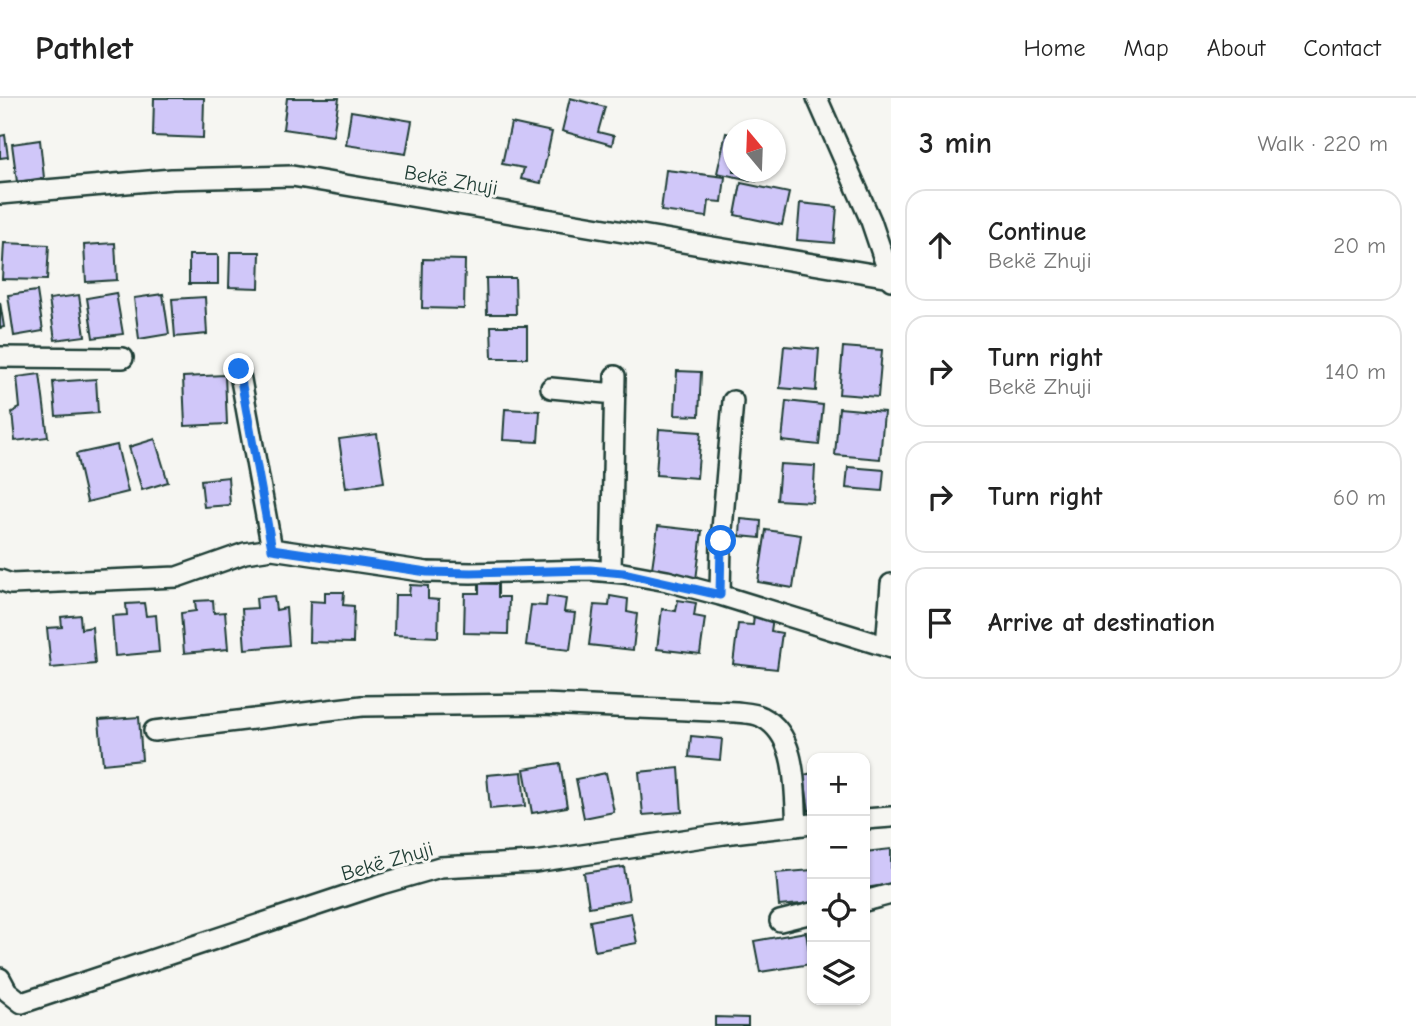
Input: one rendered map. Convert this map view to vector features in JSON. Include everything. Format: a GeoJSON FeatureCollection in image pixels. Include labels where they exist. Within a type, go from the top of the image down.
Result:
{"type":"FeatureCollection","features":[{"type":"Feature","properties":{"kind":"street","name":"Bekë Zhuji"},"geometry":{"type":"LineString","coordinates":[[0,194],[172,179],[292,176],[891,278],[871,221],[817,98]]}},
{"type":"Feature","properties":{"kind":"street"},"geometry":{"type":"LineString","coordinates":[[0,357],[123,358]]}},
{"type":"Feature","properties":{"kind":"street"},"geometry":{"type":"LineString","coordinates":[[239,369],[272,549]]}},
{"type":"Feature","properties":{"kind":"street"},"geometry":{"type":"LineString","coordinates":[[551,388],[615,385],[611,572]]}},
{"type":"Feature","properties":{"kind":"street"},"geometry":{"type":"LineString","coordinates":[[720,595],[721,541],[733,401]]}},
{"type":"Feature","properties":{"kind":"street"},"geometry":{"type":"LineString","coordinates":[[0,580],[11,584],[177,577],[245,554],[272,549],[427,572],[590,570],[667,581],[888,647],[891,584]]}},
{"type":"Feature","properties":{"kind":"street"},"geometry":{"type":"LineString","coordinates":[[154,731],[362,706],[542,704],[736,712],[760,716],[772,723],[783,735],[805,825]]}},
{"type":"Feature","properties":{"kind":"street"},"geometry":{"type":"LineString","coordinates":[[870,819],[891,817]]}},
{"type":"Feature","properties":{"kind":"street","name":"Bekë Zhuji"},"geometry":{"type":"LineString","coordinates":[[0,978],[7,991],[22,1003],[343,896],[440,867],[535,862],[618,848],[805,825]]}},
{"type":"Feature","properties":{"kind":"street"},"geometry":{"type":"LineString","coordinates":[[870,900],[891,894]]}},
{"type":"Feature","properties":{"kind":"street"},"geometry":{"type":"LineString","coordinates":[[780,921],[807,914]]}},
{"type":"Feature","properties":{"kind":"building"},"geometry":{"type":"Polygon","coordinates":[[[154,98],[204,98],[203,138],[153,136],[154,98]]]}},
{"type":"Feature","properties":{"kind":"building"},"geometry":{"type":"Polygon","coordinates":[[[287,98],[339,98],[333,136],[283,129],[287,98]]]}},
{"type":"Feature","properties":{"kind":"building"},"geometry":{"type":"Polygon","coordinates":[[[570,98],[605,107],[598,132],[614,136],[612,145],[562,131],[570,98]]]}},
{"type":"Feature","properties":{"kind":"building"},"geometry":{"type":"Polygon","coordinates":[[[351,111],[412,121],[406,154],[346,145],[351,111]]]}},
{"type":"Feature","properties":{"kind":"building"},"geometry":{"type":"Polygon","coordinates":[[[511,123],[552,132],[541,183],[521,179],[524,168],[502,164],[511,123]]]}},
{"type":"Feature","properties":{"kind":"building"},"geometry":{"type":"Polygon","coordinates":[[[5,135],[8,157],[0,158],[0,136],[5,135]]]}},
{"type":"Feature","properties":{"kind":"building"},"geometry":{"type":"Polygon","coordinates":[[[40,140],[44,178],[17,182],[12,144],[40,140]]]}},
{"type":"Feature","properties":{"kind":"building"},"geometry":{"type":"Polygon","coordinates":[[[723,146],[723,174],[717,173],[723,146]]]}},
{"type":"Feature","properties":{"kind":"building"},"geometry":{"type":"Polygon","coordinates":[[[666,170],[723,177],[722,202],[709,201],[707,217],[661,211],[666,170]]]}},
{"type":"Feature","properties":{"kind":"building"},"geometry":{"type":"Polygon","coordinates":[[[741,183],[789,193],[782,225],[735,215],[741,183]]]}},
{"type":"Feature","properties":{"kind":"building"},"geometry":{"type":"Polygon","coordinates":[[[800,203],[837,207],[834,243],[797,240],[800,203]]]}},
{"type":"Feature","properties":{"kind":"building"},"geometry":{"type":"Polygon","coordinates":[[[4,243],[49,245],[47,280],[2,279],[4,243]]]}},
{"type":"Feature","properties":{"kind":"building"},"geometry":{"type":"Polygon","coordinates":[[[115,243],[117,280],[86,282],[84,245],[115,243]]]}},
{"type":"Feature","properties":{"kind":"building"},"geometry":{"type":"Polygon","coordinates":[[[230,252],[260,252],[259,288],[229,287],[230,252]]]}},
{"type":"Feature","properties":{"kind":"building"},"geometry":{"type":"Polygon","coordinates":[[[189,255],[218,255],[218,284],[189,284],[189,255]]]}},
{"type":"Feature","properties":{"kind":"building"},"geometry":{"type":"Polygon","coordinates":[[[423,259],[465,260],[464,309],[422,308],[423,259]]]}},
{"type":"Feature","properties":{"kind":"building"},"geometry":{"type":"Polygon","coordinates":[[[486,278],[515,278],[516,314],[487,314],[486,278]]]}},
{"type":"Feature","properties":{"kind":"building"},"geometry":{"type":"Polygon","coordinates":[[[37,291],[43,331],[14,336],[8,295],[37,291]]]}},
{"type":"Feature","properties":{"kind":"building"},"geometry":{"type":"Polygon","coordinates":[[[116,293],[123,334],[93,338],[87,298],[116,293]]]}},
{"type":"Feature","properties":{"kind":"building"},"geometry":{"type":"Polygon","coordinates":[[[163,294],[169,334],[139,339],[134,298],[163,294]]]}},
{"type":"Feature","properties":{"kind":"building"},"geometry":{"type":"Polygon","coordinates":[[[79,295],[85,336],[55,340],[49,299],[79,295]]]}},
{"type":"Feature","properties":{"kind":"building"},"geometry":{"type":"Polygon","coordinates":[[[205,297],[207,334],[175,337],[172,299],[205,297]]]}},
{"type":"Feature","properties":{"kind":"building"},"geometry":{"type":"Polygon","coordinates":[[[0,302],[4,327],[0,328],[0,302]]]}},
{"type":"Feature","properties":{"kind":"building"},"geometry":{"type":"Polygon","coordinates":[[[491,326],[527,326],[527,358],[492,358],[491,326]]]}},
{"type":"Feature","properties":{"kind":"building"},"geometry":{"type":"Polygon","coordinates":[[[784,346],[819,349],[816,391],[780,388],[784,346]]]}},
{"type":"Feature","properties":{"kind":"building"},"geometry":{"type":"Polygon","coordinates":[[[843,347],[882,350],[878,397],[839,394],[843,347]]]}},
{"type":"Feature","properties":{"kind":"building"},"geometry":{"type":"Polygon","coordinates":[[[677,371],[701,372],[699,416],[675,415],[677,371]]]}},
{"type":"Feature","properties":{"kind":"building"},"geometry":{"type":"Polygon","coordinates":[[[40,374],[48,437],[15,441],[12,412],[20,408],[17,377],[40,374]]]}},
{"type":"Feature","properties":{"kind":"building"},"geometry":{"type":"Polygon","coordinates":[[[225,375],[227,424],[185,426],[183,377],[225,375]]]}},
{"type":"Feature","properties":{"kind":"building"},"geometry":{"type":"Polygon","coordinates":[[[96,379],[98,413],[56,416],[53,382],[96,379]]]}},
{"type":"Feature","properties":{"kind":"building"},"geometry":{"type":"Polygon","coordinates":[[[786,401],[823,405],[819,445],[782,441],[786,401]]]}},
{"type":"Feature","properties":{"kind":"building"},"geometry":{"type":"Polygon","coordinates":[[[839,408],[884,412],[880,459],[835,455],[839,408]]]}},
{"type":"Feature","properties":{"kind":"building"},"geometry":{"type":"Polygon","coordinates":[[[505,409],[540,411],[538,442],[503,440],[505,409]]]}},
{"type":"Feature","properties":{"kind":"building"},"geometry":{"type":"Polygon","coordinates":[[[659,429],[701,432],[697,478],[656,475],[659,429]]]}},
{"type":"Feature","properties":{"kind":"building"},"geometry":{"type":"Polygon","coordinates":[[[377,434],[384,482],[346,488],[339,439],[377,434]]]}},
{"type":"Feature","properties":{"kind":"building"},"geometry":{"type":"Polygon","coordinates":[[[155,439],[168,482],[142,490],[129,447],[155,439]]]}},
{"type":"Feature","properties":{"kind":"building"},"geometry":{"type":"Polygon","coordinates":[[[117,445],[128,492],[87,502],[76,454],[117,445]]]}},
{"type":"Feature","properties":{"kind":"building"},"geometry":{"type":"Polygon","coordinates":[[[780,464],[815,466],[813,502],[777,500],[780,464]]]}},
{"type":"Feature","properties":{"kind":"building"},"geometry":{"type":"Polygon","coordinates":[[[848,467],[884,470],[882,491],[846,488],[848,467]]]}},
{"type":"Feature","properties":{"kind":"building"},"geometry":{"type":"Polygon","coordinates":[[[228,477],[230,505],[204,507],[201,480],[228,477]]]}},
{"type":"Feature","properties":{"kind":"building"},"geometry":{"type":"Polygon","coordinates":[[[741,519],[761,521],[760,538],[740,536],[741,519]]]}},
{"type":"Feature","properties":{"kind":"building"},"geometry":{"type":"Polygon","coordinates":[[[658,526],[702,531],[696,580],[651,575],[658,526]]]}},
{"type":"Feature","properties":{"kind":"building"},"geometry":{"type":"Polygon","coordinates":[[[766,530],[801,535],[793,588],[758,582],[766,530]]]}},
{"type":"Feature","properties":{"kind":"building"},"geometry":{"type":"Polygon","coordinates":[[[479,583],[498,584],[498,597],[509,597],[508,634],[464,633],[465,593],[479,593],[479,583]]]}},
{"type":"Feature","properties":{"kind":"building"},"geometry":{"type":"Polygon","coordinates":[[[410,585],[428,586],[428,599],[439,600],[438,637],[394,635],[395,595],[409,595],[410,585]]]}},
{"type":"Feature","properties":{"kind":"building"},"geometry":{"type":"Polygon","coordinates":[[[325,592],[344,592],[343,605],[354,606],[353,643],[309,642],[310,601],[325,602],[325,592]]]}},
{"type":"Feature","properties":{"kind":"building"},"geometry":{"type":"Polygon","coordinates":[[[274,596],[276,610],[286,608],[289,645],[245,649],[242,609],[257,608],[256,598],[274,596]]]}},
{"type":"Feature","properties":{"kind":"building"},"geometry":{"type":"Polygon","coordinates":[[[547,596],[566,599],[564,612],[575,613],[570,650],[526,645],[531,605],[546,606],[547,596]]]}},
{"type":"Feature","properties":{"kind":"building"},"geometry":{"type":"Polygon","coordinates":[[[610,596],[628,599],[627,612],[637,614],[633,650],[589,645],[594,605],[609,606],[610,596]]]}},
{"type":"Feature","properties":{"kind":"building"},"geometry":{"type":"Polygon","coordinates":[[[213,600],[214,613],[225,612],[228,649],[184,653],[181,613],[196,611],[195,601],[213,600]]]}},
{"type":"Feature","properties":{"kind":"building"},"geometry":{"type":"Polygon","coordinates":[[[678,600],[696,603],[694,616],[705,618],[700,654],[657,649],[662,609],[676,611],[678,600]]]}},
{"type":"Feature","properties":{"kind":"building"},"geometry":{"type":"Polygon","coordinates":[[[144,603],[146,616],[156,615],[159,652],[115,656],[112,616],[127,615],[126,604],[144,603]]]}},
{"type":"Feature","properties":{"kind":"building"},"geometry":{"type":"Polygon","coordinates":[[[80,615],[81,629],[92,627],[95,664],[51,668],[47,628],[62,627],[61,617],[80,615]]]}},
{"type":"Feature","properties":{"kind":"building"},"geometry":{"type":"Polygon","coordinates":[[[754,615],[773,618],[771,631],[782,633],[777,669],[733,664],[738,624],[753,625],[754,615]]]}},
{"type":"Feature","properties":{"kind":"building"},"geometry":{"type":"Polygon","coordinates":[[[139,717],[142,760],[103,764],[99,720],[139,717]]]}},
{"type":"Feature","properties":{"kind":"building"},"geometry":{"type":"Polygon","coordinates":[[[691,736],[722,739],[720,760],[689,757],[691,736]]]}},
{"type":"Feature","properties":{"kind":"building"},"geometry":{"type":"Polygon","coordinates":[[[560,763],[567,807],[532,813],[524,769],[560,763]]]}},
{"type":"Feature","properties":{"kind":"building"},"geometry":{"type":"Polygon","coordinates":[[[679,768],[682,812],[643,815],[639,772],[679,768]]]}},
{"type":"Feature","properties":{"kind":"building"},"geometry":{"type":"Polygon","coordinates":[[[522,772],[525,806],[490,809],[487,775],[522,772]]]}},
{"type":"Feature","properties":{"kind":"building"},"geometry":{"type":"Polygon","coordinates":[[[606,773],[614,812],[584,818],[576,779],[606,773]]]}},
{"type":"Feature","properties":{"kind":"building"},"geometry":{"type":"Polygon","coordinates":[[[807,774],[807,797],[804,775],[807,774]]]}},
{"type":"Feature","properties":{"kind":"building"},"geometry":{"type":"Polygon","coordinates":[[[891,849],[891,884],[870,887],[870,851],[891,849]]]}},
{"type":"Feature","properties":{"kind":"building"},"geometry":{"type":"Polygon","coordinates":[[[624,867],[629,900],[589,907],[584,873],[624,867]]]}},
{"type":"Feature","properties":{"kind":"building"},"geometry":{"type":"Polygon","coordinates":[[[807,870],[807,903],[779,906],[776,873],[807,870]]]}},
{"type":"Feature","properties":{"kind":"building"},"geometry":{"type":"Polygon","coordinates":[[[631,913],[637,943],[595,951],[590,921],[631,913]]]}},
{"type":"Feature","properties":{"kind":"building"},"geometry":{"type":"Polygon","coordinates":[[[806,932],[807,965],[760,972],[754,941],[806,932]]]}},
{"type":"Feature","properties":{"kind":"building"},"geometry":{"type":"Polygon","coordinates":[[[715,1017],[748,1018],[748,1026],[715,1026],[715,1017]]]}},
{"type":"Feature","properties":{"kind":"route"},"geometry":{"type":"LineString","coordinates":[[239,369],[272,549],[427,572],[590,570],[623,573],[720,595],[721,541]]}}]}
